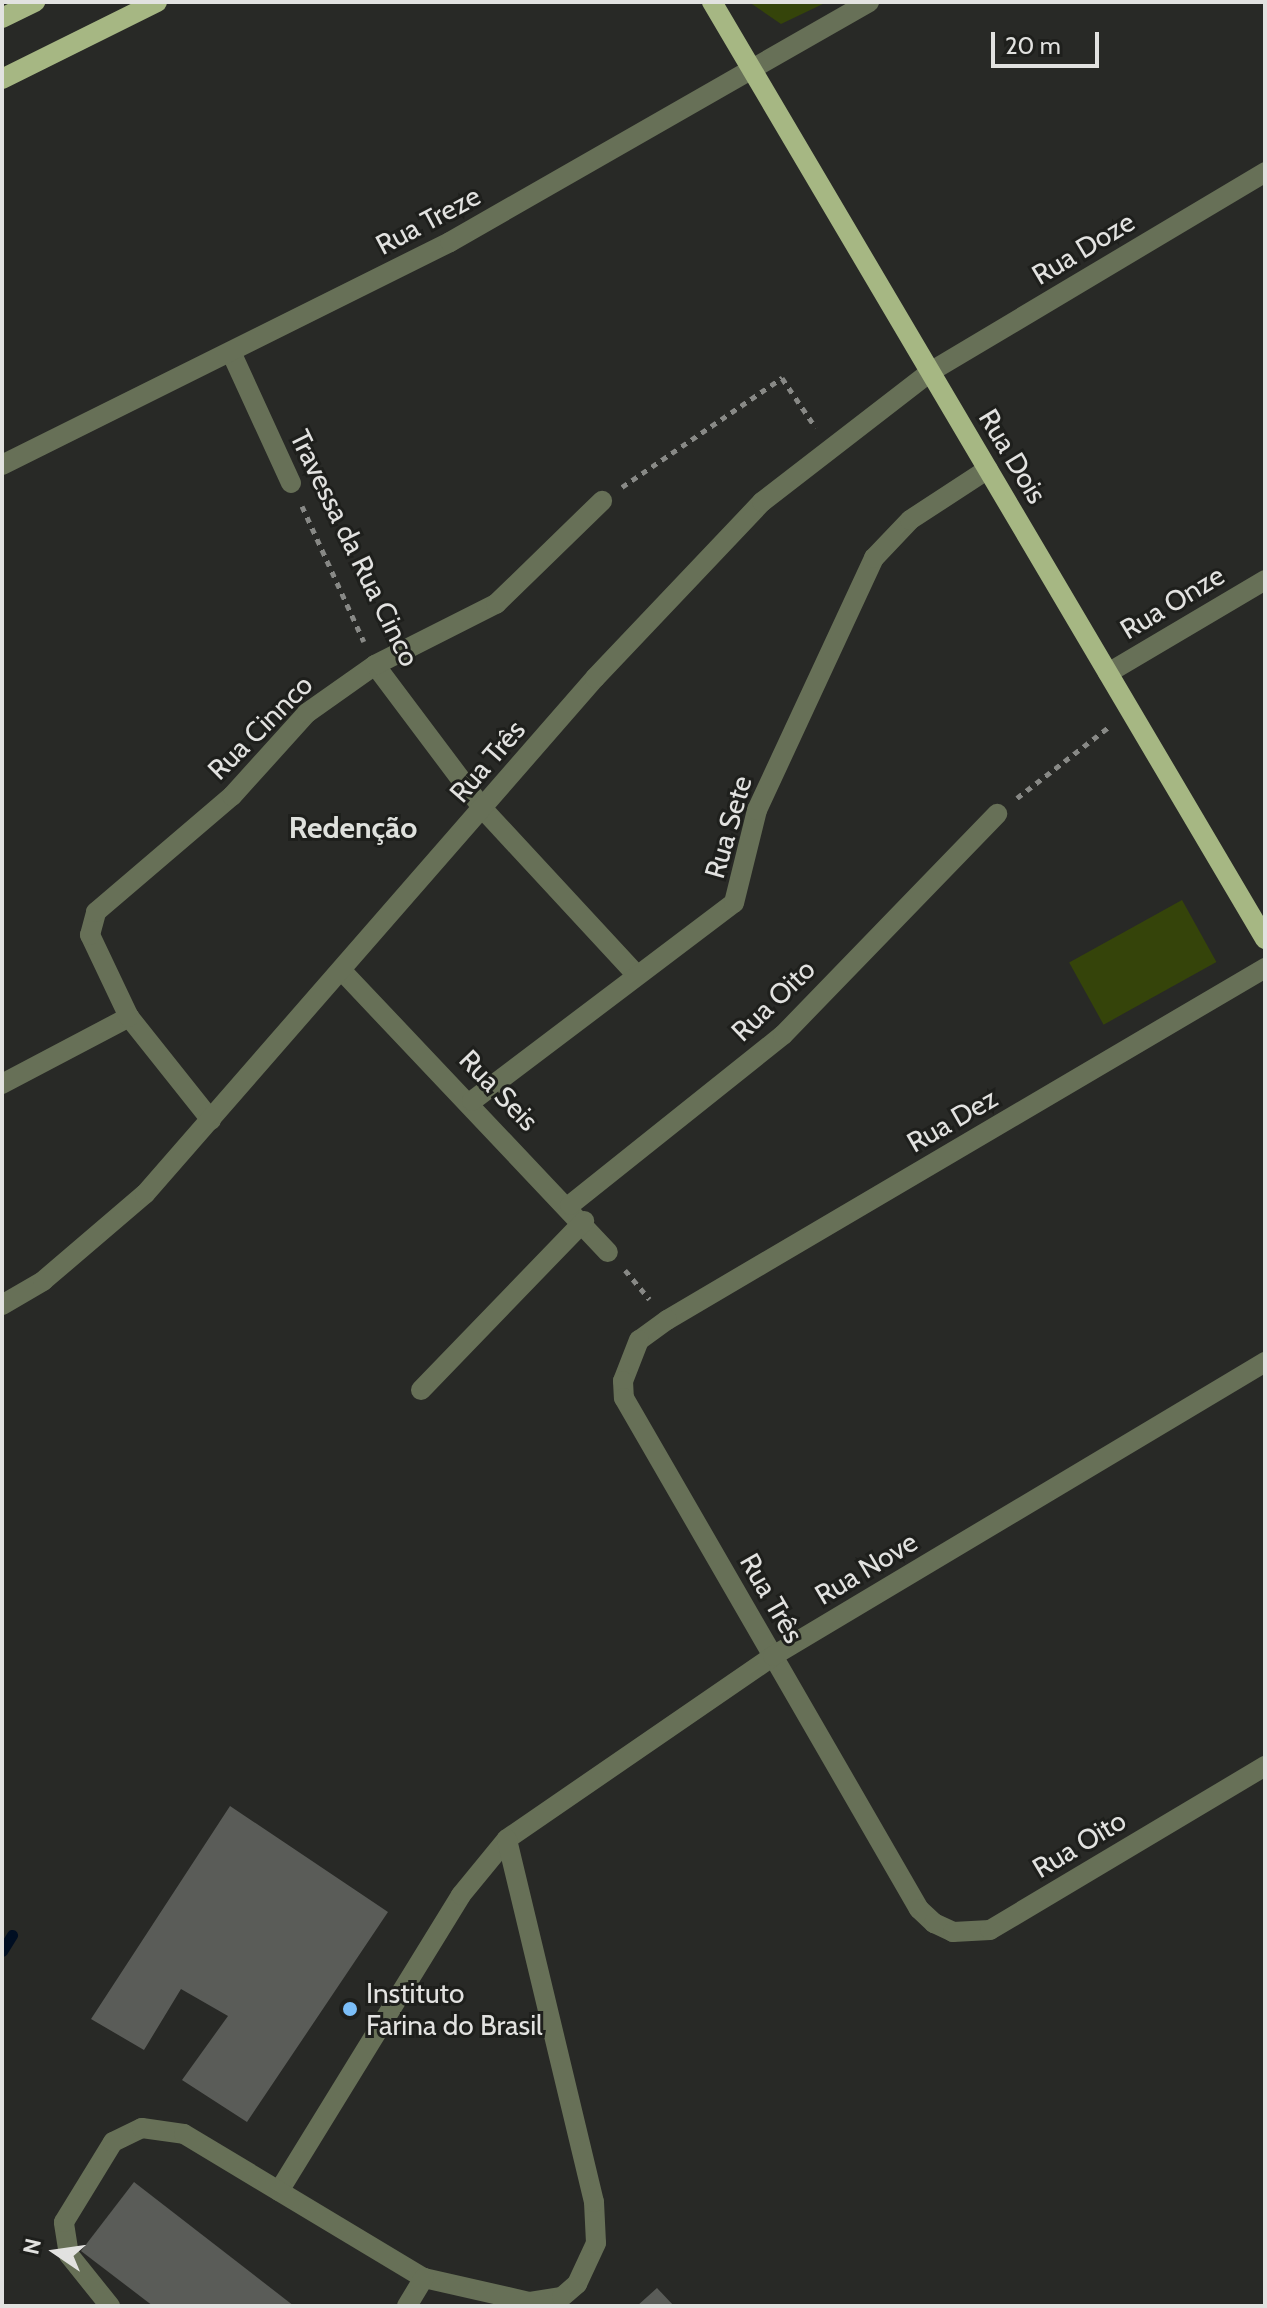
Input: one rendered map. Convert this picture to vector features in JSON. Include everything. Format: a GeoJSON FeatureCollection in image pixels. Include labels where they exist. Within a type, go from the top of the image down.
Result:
{"type":"FeatureCollection","features":[{"type":"Feature","properties":{"kind":"main road"},"geometry":{"type":"LineString","coordinates":[[2,18],[35,2]]}},
{"type":"Feature","properties":{"kind":"main road"},"geometry":{"type":"LineString","coordinates":[[2,79],[157,2]]}},
{"type":"Feature","properties":{"kind":"main road","name":"Rua Dois"},"geometry":{"type":"LineString","coordinates":[[712,2],[1265,939]]}},
{"type":"Feature","properties":{"kind":"street","name":"Rua Treze"},"geometry":{"type":"LineString","coordinates":[[2,465],[450,242],[869,2]]}},
{"type":"Feature","properties":{"kind":"street","name":"Rua Doze"},"geometry":{"type":"LineString","coordinates":[[930,372],[1265,172]]}},
{"type":"Feature","properties":{"kind":"street","name":"Travessa da Rua Cinco"},"geometry":{"type":"LineString","coordinates":[[231,352],[291,483]]}},
{"type":"Feature","properties":{"kind":"street","name":"Rua Três"},"geometry":{"type":"LineString","coordinates":[[2,1305],[84,1249],[211,1120],[344,973],[694,568],[831,449],[930,372]]}},
{"type":"Feature","properties":{"kind":"street","name":"Rua Sete"},"geometry":{"type":"LineString","coordinates":[[472,1101],[636,974],[734,903],[757,810],[874,558],[910,520],[988,469]]}},
{"type":"Feature","properties":{"kind":"street","name":"Rua Cinnco"},"geometry":{"type":"LineString","coordinates":[[211,1120],[129,1017],[90,935],[96,912],[232,796],[307,713],[375,665],[496,604],[602,501]]}},
{"type":"Feature","properties":{"kind":"street","name":"Rua Onze"},"geometry":{"type":"LineString","coordinates":[[1108,673],[1265,580]]}},
{"type":"Feature","properties":{"kind":"street","name":"Travessa da Rua Cinco"},"geometry":{"type":"LineString","coordinates":[[375,665],[483,809],[636,974]]}},
{"type":"Feature","properties":{"kind":"street","name":"Rua Oito"},"geometry":{"type":"LineString","coordinates":[[570,1205],[783,1035],[997,814]]}},
{"type":"Feature","properties":{"kind":"street","name":"Rua Dez"},"geometry":{"type":"LineString","coordinates":[[667,1320],[1265,968]]}},
{"type":"Feature","properties":{"kind":"street","name":"Rua Seis"},"geometry":{"type":"LineString","coordinates":[[344,973],[472,1101],[570,1205],[608,1252]]}},
{"type":"Feature","properties":{"kind":"street"},"geometry":{"type":"LineString","coordinates":[[2,1084],[129,1017]]}},
{"type":"Feature","properties":{"kind":"street"},"geometry":{"type":"LineString","coordinates":[[421,1390],[584,1221]]}},
{"type":"Feature","properties":{"kind":"street","name":"Rua Três"},"geometry":{"type":"LineString","coordinates":[[667,1320],[628,1355],[624,1398],[919,1909]]}},
{"type":"Feature","properties":{"kind":"street","name":"Rua Nove"},"geometry":{"type":"LineString","coordinates":[[279,2191],[461,1895],[507,1839],[773,1656],[1265,1362]]}},
{"type":"Feature","properties":{"kind":"street","name":"Rua Oito"},"geometry":{"type":"LineString","coordinates":[[919,1909],[953,1932],[990,1930],[1265,1766]]}},
{"type":"Feature","properties":{"kind":"street"},"geometry":{"type":"LineString","coordinates":[[110,2306],[69,2255],[64,2222],[127,2131],[184,2134],[424,2278],[548,2302],[577,2284],[596,2243],[594,2202],[507,1839]]}},
{"type":"Feature","properties":{"kind":"street"},"geometry":{"type":"LineString","coordinates":[[407,2306],[424,2278]]}},
{"type":"Feature","properties":{"kind":"path"},"geometry":{"type":"LineString","coordinates":[[602,501],[782,378],[831,449]]}},
{"type":"Feature","properties":{"kind":"path","name":"Travessa da Rua Cinco"},"geometry":{"type":"LineString","coordinates":[[291,483],[375,665]]}},
{"type":"Feature","properties":{"kind":"path"},"geometry":{"type":"LineString","coordinates":[[997,814],[1130,711]]}},
{"type":"Feature","properties":{"kind":"path"},"geometry":{"type":"LineString","coordinates":[[608,1252],[667,1320]]}},
{"type":"Feature","properties":{"kind":"green space"},"geometry":{"type":"Polygon","coordinates":[[[749,2],[827,2],[781,24],[749,2]]]}},
{"type":"Feature","properties":{"kind":"green space"},"geometry":{"type":"Polygon","coordinates":[[[1182,900],[1216,962],[1104,1025],[1069,963],[1182,900]]]}},
{"type":"Feature","properties":{"kind":"building"},"geometry":{"type":"Polygon","coordinates":[[[230,1806],[388,1912],[247,2122],[182,2080],[228,2016],[181,1989],[144,2050],[91,2019],[230,1806]]]}},
{"type":"Feature","properties":{"kind":"building"},"geometry":{"type":"Polygon","coordinates":[[[134,2182],[294,2306],[153,2306],[81,2251],[134,2182]]]}},
{"type":"Feature","properties":{"kind":"building"},"geometry":{"type":"Polygon","coordinates":[[[657,2288],[674,2306],[637,2306],[657,2288]]]}},
{"type":"Feature","properties":{"kind":"waterway"},"geometry":{"type":"LineString","coordinates":[[2,1951],[12,1935]]}},
{"type":"Feature","properties":{"kind":"place","name":"Instituto Farina do Brasil"},"geometry":{"type":"Point","coordinates":[350,2009]}},
{"type":"Feature","properties":{"kind":"district","name":"Redenção"},"geometry":{"type":"Point","coordinates":[353,828]}}]}
